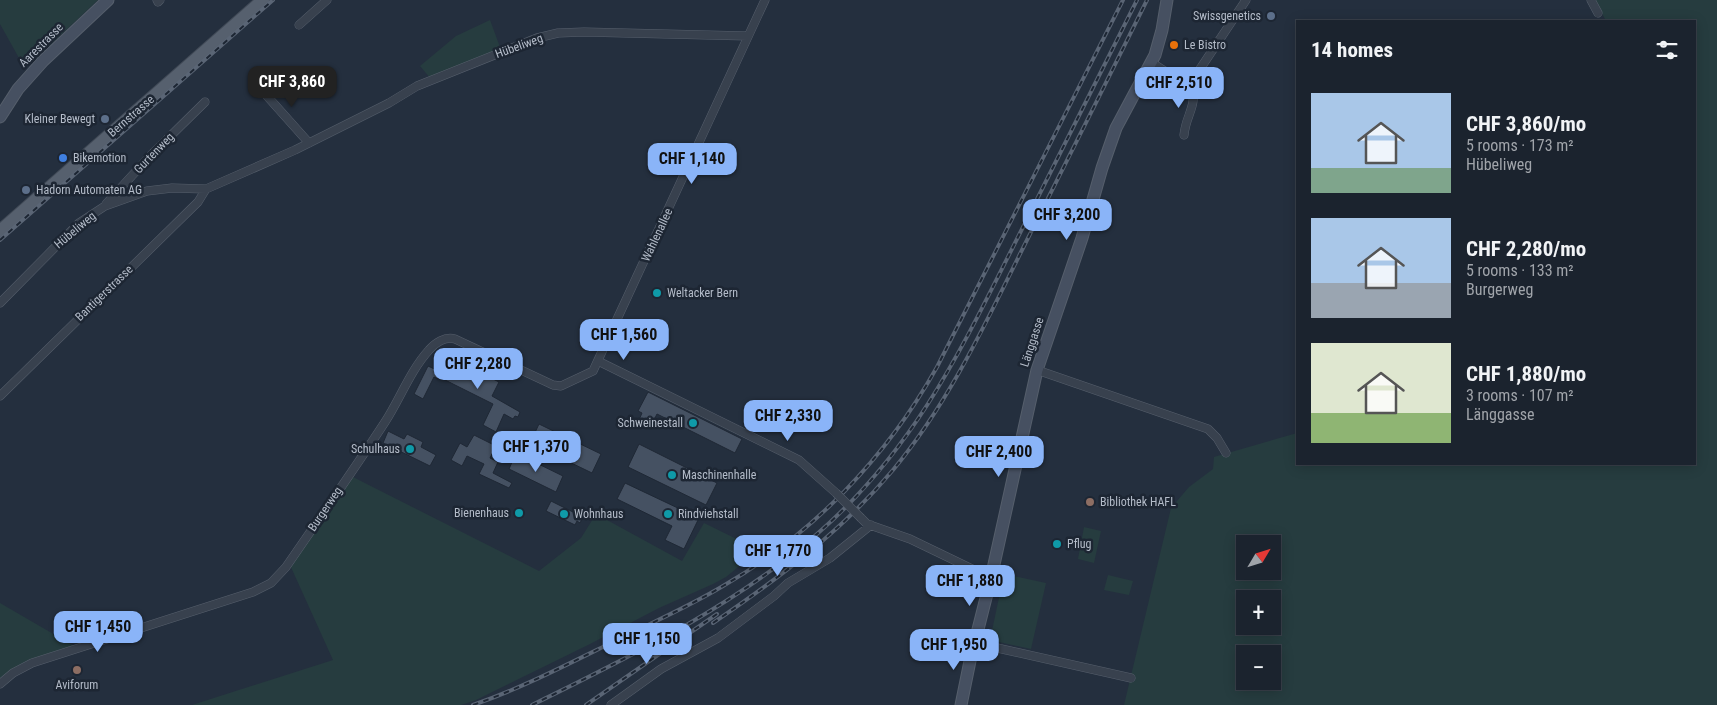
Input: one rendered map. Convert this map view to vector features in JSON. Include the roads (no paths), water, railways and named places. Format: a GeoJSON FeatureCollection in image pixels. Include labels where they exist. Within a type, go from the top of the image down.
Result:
{"type":"FeatureCollection","features":[{"type":"Feature","properties":{"kind":"main road","name":"Bernstrasse"},"geometry":{"type":"LineString","coordinates":[[0,231],[262,0]]}},
{"type":"Feature","properties":{"kind":"street","name":"Aarestrasse"},"geometry":{"type":"LineString","coordinates":[[0,117],[18,89],[43,61],[108,0]]}},
{"type":"Feature","properties":{"kind":"street"},"geometry":{"type":"LineString","coordinates":[[299,25],[327,0]]}},
{"type":"Feature","properties":{"kind":"street","name":"Wahlenallee"},"geometry":{"type":"LineString","coordinates":[[598,361],[766,0]]}},
{"type":"Feature","properties":{"kind":"street","name":"Länggasse"},"geometry":{"type":"LineString","coordinates":[[962,705],[1037,370],[1082,238],[1096,185],[1116,128],[1152,63],[1161,37],[1166,0]]}},
{"type":"Feature","properties":{"kind":"street"},"geometry":{"type":"LineString","coordinates":[[1152,63],[1180,79],[1188,79],[1200,69],[1246,0]]}},
{"type":"Feature","properties":{"kind":"street"},"geometry":{"type":"LineString","coordinates":[[1591,0],[1598,13]]}},
{"type":"Feature","properties":{"kind":"street","name":"Hübeliweg"},"geometry":{"type":"LineString","coordinates":[[0,303],[79,223],[105,206],[147,191],[172,188],[206,189],[309,144],[417,86],[537,38],[558,33],[584,32],[748,36]]}},
{"type":"Feature","properties":{"kind":"street"},"geometry":{"type":"LineString","coordinates":[[1184,135],[1185,126],[1194,104],[1194,95],[1188,79]]}},
{"type":"Feature","properties":{"kind":"street"},"geometry":{"type":"LineString","coordinates":[[257,82],[259,87],[309,144]]}},
{"type":"Feature","properties":{"kind":"street","name":"Gurtenweg"},"geometry":{"type":"LineString","coordinates":[[105,206],[150,156],[205,102]]}},
{"type":"Feature","properties":{"kind":"street","name":"Bantigerstrasse"},"geometry":{"type":"LineString","coordinates":[[0,396],[198,202],[206,189]]}},
{"type":"Feature","properties":{"kind":"street","name":"Burgerweg"},"geometry":{"type":"LineString","coordinates":[[0,684],[23,668],[44,659],[253,592],[271,583],[286,567],[377,434],[419,362],[441,340],[455,339],[545,382],[558,386],[588,375],[593,371],[598,361]]}},
{"type":"Feature","properties":{"kind":"street"},"geometry":{"type":"LineString","coordinates":[[598,361],[799,460],[861,518],[871,525],[910,539],[991,578]]}},
{"type":"Feature","properties":{"kind":"street"},"geometry":{"type":"LineString","coordinates":[[1037,370],[1208,429],[1217,438],[1226,453]]}},
{"type":"Feature","properties":{"kind":"street"},"geometry":{"type":"LineString","coordinates":[[612,705],[661,669],[718,638],[774,596],[788,583],[830,558],[871,525]]}},
{"type":"Feature","properties":{"kind":"street"},"geometry":{"type":"LineString","coordinates":[[975,643],[1131,678]]}},
{"type":"Feature","properties":{"kind":"railway"},"geometry":{"type":"LineString","coordinates":[[0,240],[273,0]]}},
{"type":"Feature","properties":{"kind":"railway"},"geometry":{"type":"LineString","coordinates":[[473,705],[545,675],[710,594],[787,543],[817,518],[871,463],[895,432],[937,367],[1123,0]]}},
{"type":"Feature","properties":{"kind":"railway"},"geometry":{"type":"LineString","coordinates":[[532,705],[644,649],[751,585],[817,534],[852,501],[882,467],[934,394],[978,316],[1137,0]]}},
{"type":"Feature","properties":{"kind":"railway"},"geometry":{"type":"LineString","coordinates":[[713,623],[762,589],[831,534],[873,493],[912,445],[947,393],[978,338],[1147,0]]}},
{"type":"Feature","properties":{"kind":"railway"},"geometry":{"type":"LineString","coordinates":[[586,705],[717,614]]}},
{"type":"Feature","properties":{"kind":"place","name":"Swissgenetics"},"geometry":{"type":"Point","coordinates":[1271,16]}},
{"type":"Feature","properties":{"kind":"place","name":"Le Bistro"},"geometry":{"type":"Point","coordinates":[1174,45]}},
{"type":"Feature","properties":{"kind":"place","name":"Kleiner Bewegt"},"geometry":{"type":"Point","coordinates":[105,119]}},
{"type":"Feature","properties":{"kind":"place","name":"Bikemotion"},"geometry":{"type":"Point","coordinates":[63,158]}},
{"type":"Feature","properties":{"kind":"place","name":"Hadorn Automaten AG"},"geometry":{"type":"Point","coordinates":[26,190]}},
{"type":"Feature","properties":{"kind":"place","name":"Weltacker Bern"},"geometry":{"type":"Point","coordinates":[657,293]}},
{"type":"Feature","properties":{"kind":"place","name":"Schweinestall"},"geometry":{"type":"Point","coordinates":[693,423]}},
{"type":"Feature","properties":{"kind":"place","name":"Schulhaus"},"geometry":{"type":"Point","coordinates":[410,449]}},
{"type":"Feature","properties":{"kind":"place","name":"Maschinenhalle"},"geometry":{"type":"Point","coordinates":[672,475]}},
{"type":"Feature","properties":{"kind":"place","name":"Bibliothek HAFL"},"geometry":{"type":"Point","coordinates":[1090,502]}},
{"type":"Feature","properties":{"kind":"place","name":"Bienenhaus"},"geometry":{"type":"Point","coordinates":[519,513]}},
{"type":"Feature","properties":{"kind":"place","name":"Wohnhaus"},"geometry":{"type":"Point","coordinates":[564,514]}},
{"type":"Feature","properties":{"kind":"place","name":"Rindviehstall"},"geometry":{"type":"Point","coordinates":[668,514]}},
{"type":"Feature","properties":{"kind":"place","name":"Pflug"},"geometry":{"type":"Point","coordinates":[1057,544]}},
{"type":"Feature","properties":{"kind":"place","name":"Aviforum"},"geometry":{"type":"Point","coordinates":[77,670]}}]}
